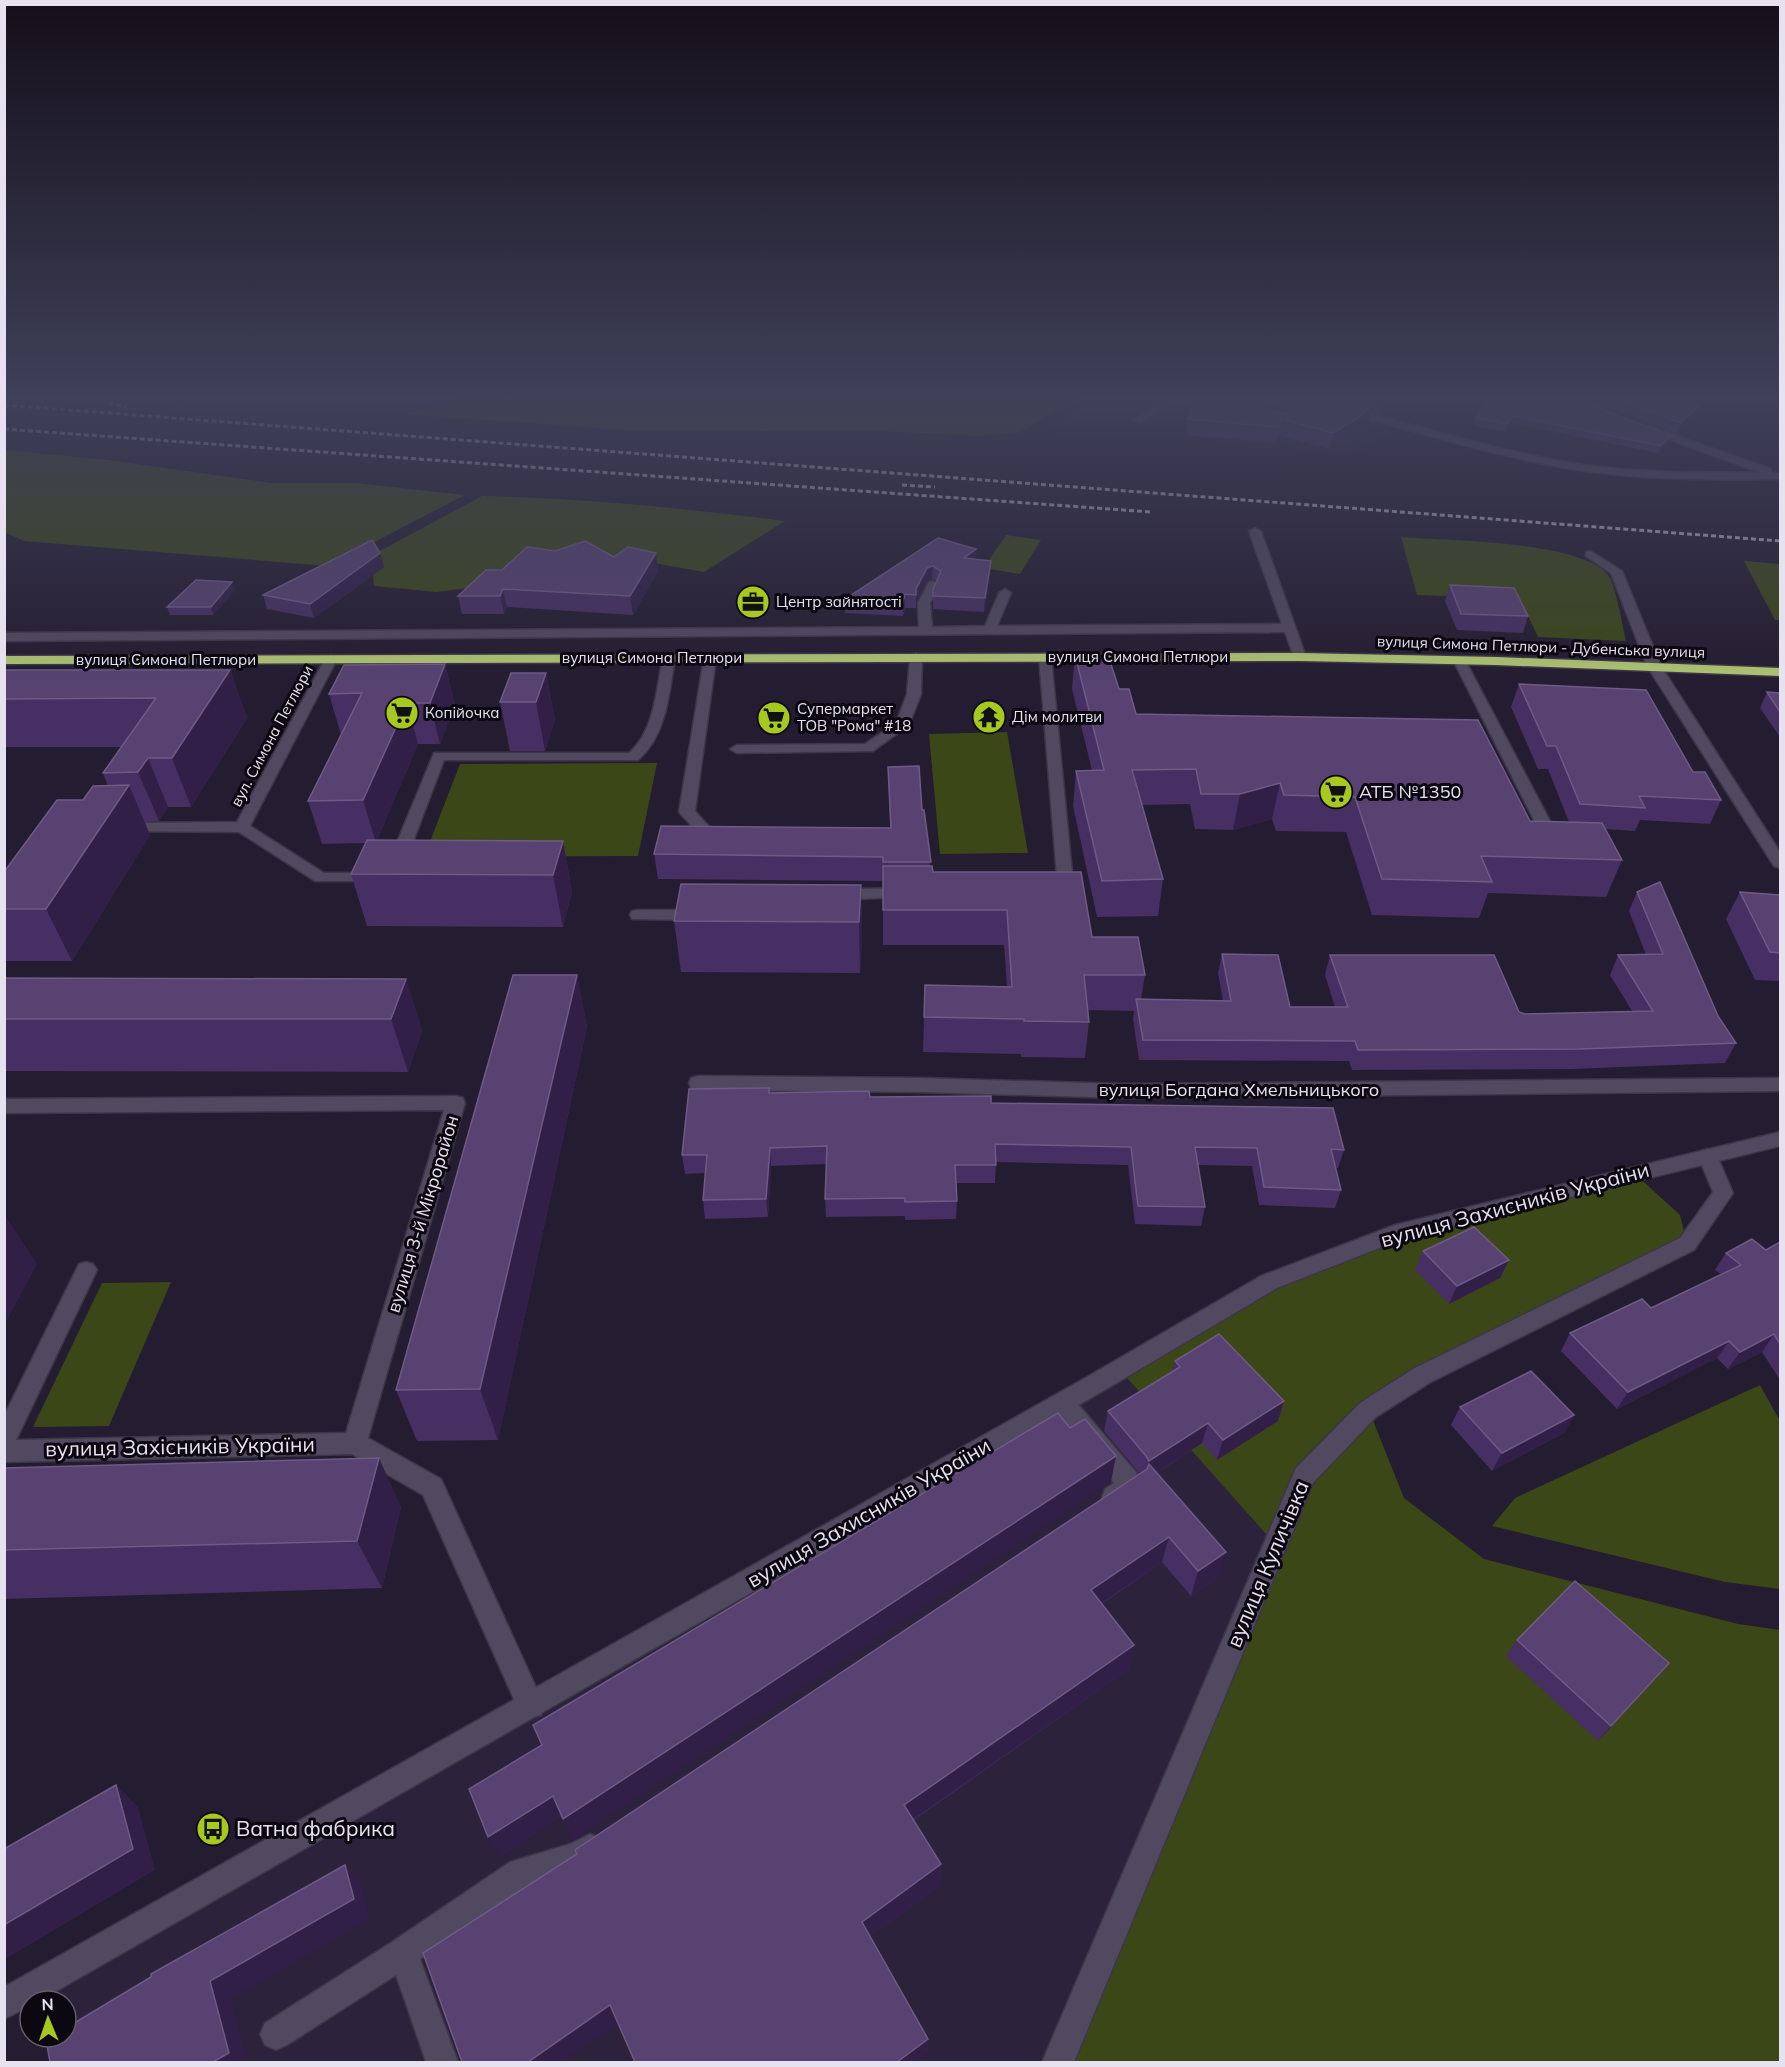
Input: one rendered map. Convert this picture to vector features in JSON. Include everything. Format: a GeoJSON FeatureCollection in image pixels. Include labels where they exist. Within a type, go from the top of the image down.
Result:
{"type":"FeatureCollection","features":[{"type":"Feature","properties":{"kind":"highway","name":"вулиця Симона Петлюри - Дубенська вулиця"},"geometry":{"type":"LineString","coordinates":[[1300,657],[1654,666],[1780,672]]}},
{"type":"Feature","properties":{"kind":"highway","name":"вулиця Симона Петлюри"},"geometry":{"type":"LineString","coordinates":[[4,660],[331,659],[667,665],[710,658],[1300,657]]}},
{"type":"Feature","properties":{"kind":"street"},"geometry":{"type":"LineString","coordinates":[[1255,531],[1300,657]]}},
{"type":"Feature","properties":{"kind":"street"},"geometry":{"type":"LineString","coordinates":[[1590,554],[1616,571],[1654,666],[1780,863]]}},
{"type":"Feature","properties":{"kind":"street"},"geometry":{"type":"LineString","coordinates":[[926,631],[924,603],[933,585]]}},
{"type":"Feature","properties":{"kind":"street"},"geometry":{"type":"LineString","coordinates":[[989,631],[1005,592]]}},
{"type":"Feature","properties":{"kind":"street"},"geometry":{"type":"LineString","coordinates":[[4,637],[1289,628]]}},
{"type":"Feature","properties":{"kind":"street"},"geometry":{"type":"LineString","coordinates":[[737,749],[868,748],[902,724],[914,694],[916,657]]}},
{"type":"Feature","properties":{"kind":"street"},"geometry":{"type":"LineString","coordinates":[[1043,893],[1066,893],[1045,657]]}},
{"type":"Feature","properties":{"kind":"street"},"geometry":{"type":"LineString","coordinates":[[710,658],[687,812],[707,834],[730,834]]}},
{"type":"Feature","properties":{"kind":"street","name":"вул. Симона Петлюри"},"geometry":{"type":"LineString","coordinates":[[242,827],[331,659]]}},
{"type":"Feature","properties":{"kind":"street"},"geometry":{"type":"LineString","coordinates":[[1459,660],[1551,838]]}},
{"type":"Feature","properties":{"kind":"street","name":"вулиця Симона Петлюри"},"geometry":{"type":"LineString","coordinates":[[403,847],[439,756],[633,756],[642,751],[656,722],[667,665]]}},
{"type":"Feature","properties":{"kind":"street"},"geometry":{"type":"LineString","coordinates":[[105,828],[242,827],[321,878],[391,878]]}},
{"type":"Feature","properties":{"kind":"street"},"geometry":{"type":"LineString","coordinates":[[826,915],[856,894],[926,893]]}},
{"type":"Feature","properties":{"kind":"street"},"geometry":{"type":"LineString","coordinates":[[638,915],[720,915]]}},
{"type":"Feature","properties":{"kind":"street","name":"вулиця Богдана Хмельницького"},"geometry":{"type":"LineString","coordinates":[[698,1083],[920,1085],[1123,1091],[1780,1085]]}},
{"type":"Feature","properties":{"kind":"street","name":"вулиця 3-й Мікрорайон"},"geometry":{"type":"LineString","coordinates":[[4,1106],[456,1103],[355,1443]]}},
{"type":"Feature","properties":{"kind":"street","name":"вулиця Захисників України"},"geometry":{"type":"LineString","coordinates":[[4,2004],[1063,1403],[1269,1282],[1391,1235],[1551,1193],[1780,1139]]}},
{"type":"Feature","properties":{"kind":"street","name":"вулиця Куличівка"},"geometry":{"type":"LineString","coordinates":[[1058,2062],[1304,1476],[1368,1410],[1421,1376],[1688,1244],[1723,1193],[1708,1156]]}},
{"type":"Feature","properties":{"kind":"street"},"geometry":{"type":"LineString","coordinates":[[4,1441],[86,1270]]}},
{"type":"Feature","properties":{"kind":"street"},"geometry":{"type":"LineString","coordinates":[[1063,1403],[1131,1485],[1091,1512]]}},
{"type":"Feature","properties":{"kind":"street"},"geometry":{"type":"LineString","coordinates":[[355,1443],[432,1487],[531,1705]]}},
{"type":"Feature","properties":{"kind":"street","name":"вулиця Захісників України"},"geometry":{"type":"LineString","coordinates":[[4,1451],[355,1443]]}},
{"type":"Feature","properties":{"kind":"street"},"geometry":{"type":"LineString","coordinates":[[276,2034],[403,1953],[520,1872],[577,1857],[607,1837]]}},
{"type":"Feature","properties":{"kind":"street"},"geometry":{"type":"LineString","coordinates":[[403,1953],[442,2062]]}},
{"type":"Feature","properties":{"kind":"shaded area"},"geometry":{"type":"Polygon","coordinates":[[[1120,1370],[1275,1543],[1073,2062],[54,2062],[51,2049],[78,2049],[78,1989],[37,1989],[36,1987],[1120,1370]]]}},
{"type":"Feature","properties":{"kind":"green space"},"geometry":{"type":"Polygon","coordinates":[[[5,493],[465,495],[328,566],[24,541],[5,532],[5,493]]]}},
{"type":"Feature","properties":{"kind":"green space"},"geometry":{"type":"Polygon","coordinates":[[[482,496],[634,504],[785,521],[704,572],[654,563],[437,592],[374,586],[372,565],[365,559],[482,496]]]}},
{"type":"Feature","properties":{"kind":"green space"},"geometry":{"type":"Polygon","coordinates":[[[1006,535],[1041,540],[1020,574],[984,568],[1006,535]]]}},
{"type":"Feature","properties":{"kind":"green space"},"geometry":{"type":"Polygon","coordinates":[[[1401,537],[1546,549],[1597,565],[1612,583],[1626,641],[1538,637],[1520,599],[1417,595],[1401,537]]]}},
{"type":"Feature","properties":{"kind":"green space"},"geometry":{"type":"Polygon","coordinates":[[[1744,561],[1780,564],[1780,620],[1775,620],[1744,561]]]}},
{"type":"Feature","properties":{"kind":"green space"},"geometry":{"type":"Polygon","coordinates":[[[1007,732],[1028,853],[940,854],[929,734],[1007,732]]]}},
{"type":"Feature","properties":{"kind":"green space"},"geometry":{"type":"Polygon","coordinates":[[[657,763],[638,856],[424,857],[460,764],[657,763]]]}},
{"type":"Feature","properties":{"kind":"green space"},"geometry":{"type":"Polygon","coordinates":[[[1634,1173],[1680,1215],[1687,1244],[1421,1376],[1372,1418],[1404,1498],[1484,1559],[1738,1624],[1780,1630],[1780,2062],[1058,2062],[1275,1544],[1120,1370],[1269,1282],[1402,1231],[1634,1173]]]}},
{"type":"Feature","properties":{"kind":"green space"},"geometry":{"type":"Polygon","coordinates":[[[171,1282],[109,1426],[33,1427],[102,1283],[171,1282]]]}},
{"type":"Feature","properties":{"kind":"green space"},"geometry":{"type":"Polygon","coordinates":[[[1760,1385],[1780,1421],[1780,1589],[1725,1582],[1492,1526],[1515,1498],[1760,1385]]]}},
{"type":"Feature","properties":{"kind":"building"},"geometry":{"type":"Polygon","coordinates":[[[938,538],[976,549],[964,558],[991,561],[985,598],[933,596],[933,590],[941,571],[933,566],[927,568],[916,589],[916,595],[905,594],[903,602],[845,599],[938,538]]]}},
{"type":"Feature","properties":{"kind":"building"},"geometry":{"type":"Polygon","coordinates":[[[372,540],[380,553],[310,604],[263,595],[372,540]]]}},
{"type":"Feature","properties":{"kind":"building"},"geometry":{"type":"Polygon","coordinates":[[[585,541],[614,557],[628,547],[656,553],[630,596],[503,589],[500,596],[458,596],[486,570],[502,570],[527,547],[555,551],[585,541]]]}},
{"type":"Feature","properties":{"kind":"building"},"geometry":{"type":"Polygon","coordinates":[[[196,580],[232,582],[211,607],[167,607],[196,580]]]}},
{"type":"Feature","properties":{"kind":"building"},"geometry":{"type":"Polygon","coordinates":[[[1450,585],[1514,588],[1528,616],[1461,614],[1450,585]]]}},
{"type":"Feature","properties":{"kind":"building"},"geometry":{"type":"Polygon","coordinates":[[[1075,655],[1108,655],[1119,689],[1129,689],[1136,714],[1478,720],[1530,821],[1602,823],[1622,860],[1481,856],[1492,882],[1382,879],[1355,797],[1284,795],[1280,783],[1240,794],[1201,794],[1196,769],[1132,770],[1163,879],[1102,881],[1076,771],[1104,770],[1075,655]]]}},
{"type":"Feature","properties":{"kind":"building"},"geometry":{"type":"Polygon","coordinates":[[[445,664],[430,703],[407,703],[363,800],[308,801],[362,693],[329,694],[344,665],[445,664]]]}},
{"type":"Feature","properties":{"kind":"building"},"geometry":{"type":"Polygon","coordinates":[[[4,670],[230,670],[172,758],[148,758],[138,772],[103,773],[156,698],[4,699],[4,670]]]}},
{"type":"Feature","properties":{"kind":"building"},"geometry":{"type":"Polygon","coordinates":[[[511,673],[546,673],[536,702],[500,702],[511,673]]]}},
{"type":"Feature","properties":{"kind":"building"},"geometry":{"type":"Polygon","coordinates":[[[1519,684],[1646,690],[1693,772],[1705,772],[1721,800],[1639,796],[1645,808],[1580,804],[1556,746],[1547,746],[1519,684]]]}},
{"type":"Feature","properties":{"kind":"building"},"geometry":{"type":"Polygon","coordinates":[[[1767,692],[1780,693],[1780,712],[1767,692]]]}},
{"type":"Feature","properties":{"kind":"building"},"geometry":{"type":"Polygon","coordinates":[[[919,766],[922,810],[924,810],[931,862],[883,862],[883,857],[654,854],[661,826],[891,828],[888,767],[919,766]]]}},
{"type":"Feature","properties":{"kind":"building"},"geometry":{"type":"Polygon","coordinates":[[[129,785],[46,909],[4,909],[4,872],[57,800],[83,800],[93,786],[129,785]]]}},
{"type":"Feature","properties":{"kind":"building"},"geometry":{"type":"Polygon","coordinates":[[[367,840],[563,841],[553,875],[351,874],[367,840]]]}},
{"type":"Feature","properties":{"kind":"building"},"geometry":{"type":"Polygon","coordinates":[[[883,866],[932,866],[933,872],[1081,872],[1092,937],[1138,937],[1145,975],[1084,975],[1089,1022],[924,1017],[925,985],[1012,987],[1007,910],[883,910],[883,866]]]}},
{"type":"Feature","properties":{"kind":"building"},"geometry":{"type":"Polygon","coordinates":[[[1660,882],[1718,1016],[1736,1043],[1580,1049],[1358,1050],[1355,1041],[1143,1040],[1136,999],[1231,1001],[1222,954],[1278,955],[1290,1007],[1348,1007],[1330,955],[1494,955],[1519,1012],[1525,1014],[1653,1011],[1618,955],[1663,954],[1637,892],[1660,882]]]}},
{"type":"Feature","properties":{"kind":"building"},"geometry":{"type":"Polygon","coordinates":[[[681,884],[861,885],[859,922],[674,921],[681,884]]]}},
{"type":"Feature","properties":{"kind":"building"},"geometry":{"type":"Polygon","coordinates":[[[1740,892],[1780,895],[1780,953],[1770,952],[1740,892]]]}},
{"type":"Feature","properties":{"kind":"building"},"geometry":{"type":"Polygon","coordinates":[[[513,975],[577,975],[480,1389],[396,1390],[513,975]]]}},
{"type":"Feature","properties":{"kind":"building"},"geometry":{"type":"Polygon","coordinates":[[[4,978],[406,979],[391,1019],[4,1019],[4,978]]]}},
{"type":"Feature","properties":{"kind":"building"},"geometry":{"type":"Polygon","coordinates":[[[769,1088],[769,1093],[869,1091],[870,1097],[991,1096],[991,1103],[1333,1108],[1344,1150],[1331,1149],[1341,1190],[1264,1187],[1257,1148],[1195,1147],[1205,1207],[1138,1206],[1131,1147],[995,1144],[996,1165],[955,1165],[957,1201],[905,1202],[905,1198],[825,1199],[827,1146],[770,1148],[766,1199],[703,1200],[707,1155],[682,1155],[689,1089],[769,1088]]]}},
{"type":"Feature","properties":{"kind":"building"},"geometry":{"type":"Polygon","coordinates":[[[1474,1227],[1509,1260],[1457,1286],[1423,1251],[1474,1227]]]}},
{"type":"Feature","properties":{"kind":"building"},"geometry":{"type":"Polygon","coordinates":[[[1752,1239],[1766,1250],[1780,1242],[1780,1344],[1774,1334],[1740,1352],[1729,1341],[1628,1392],[1570,1333],[1642,1299],[1651,1308],[1741,1265],[1726,1253],[1752,1239]]]}},
{"type":"Feature","properties":{"kind":"building"},"geometry":{"type":"Polygon","coordinates":[[[1219,1334],[1284,1401],[1223,1440],[1208,1423],[1149,1461],[1108,1411],[1180,1367],[1175,1361],[1219,1334]]]}},
{"type":"Feature","properties":{"kind":"building"},"geometry":{"type":"Polygon","coordinates":[[[1531,1371],[1574,1415],[1502,1453],[1460,1407],[1531,1371]]]}},
{"type":"Feature","properties":{"kind":"building"},"geometry":{"type":"Polygon","coordinates":[[[1058,1413],[1070,1428],[1085,1419],[1116,1456],[563,1819],[553,1796],[488,1837],[469,1789],[542,1745],[533,1725],[1058,1413]]]}},
{"type":"Feature","properties":{"kind":"building"},"geometry":{"type":"Polygon","coordinates":[[[379,1458],[357,1541],[4,1550],[4,1468],[379,1458]]]}},
{"type":"Feature","properties":{"kind":"building"},"geometry":{"type":"Polygon","coordinates":[[[1149,1464],[1226,1552],[1198,1571],[1169,1537],[1091,1590],[1134,1645],[904,1805],[941,1864],[862,1922],[928,2039],[897,2062],[635,2062],[610,2005],[528,2062],[462,2062],[423,1953],[577,1854],[575,1850],[1147,1469],[1149,1464]]]}},
{"type":"Feature","properties":{"kind":"building"},"geometry":{"type":"Polygon","coordinates":[[[1575,1581],[1669,1663],[1611,1726],[1517,1640],[1575,1581]]]}},
{"type":"Feature","properties":{"kind":"building"},"geometry":{"type":"Polygon","coordinates":[[[116,1785],[133,1849],[4,1925],[4,1849],[116,1785]]]}},
{"type":"Feature","properties":{"kind":"building"},"geometry":{"type":"Polygon","coordinates":[[[345,1865],[354,1899],[210,1981],[229,2053],[213,2062],[50,2062],[48,2049],[78,2049],[78,2021],[151,1977],[151,1974],[345,1865]]]}},
{"type":"Feature","properties":{"kind":"railway"},"geometry":{"type":"LineString","coordinates":[[895,493],[1151,512]]}},
{"type":"Feature","properties":{"kind":"railway"},"geometry":{"type":"LineString","coordinates":[[1159,493],[1780,541]]}},
{"type":"Feature","properties":{"kind":"place","name":"Центр зайнятості"},"geometry":{"type":"Point","coordinates":[753,602]}},
{"type":"Feature","properties":{"kind":"place","name":"Копійочка"},"geometry":{"type":"Point","coordinates":[402,713]}},
{"type":"Feature","properties":{"kind":"place","name":"Дім молитви"},"geometry":{"type":"Point","coordinates":[989,717]}},
{"type":"Feature","properties":{"kind":"place","name":"Супермаркет ТОВ \"Рома\" #18"},"geometry":{"type":"Point","coordinates":[774,718]}},
{"type":"Feature","properties":{"kind":"place","name":"АТБ №1350"},"geometry":{"type":"Point","coordinates":[1336,792]}},
{"type":"Feature","properties":{"kind":"place","name":"Ватна фабрика"},"geometry":{"type":"Point","coordinates":[213,1829]}}]}
